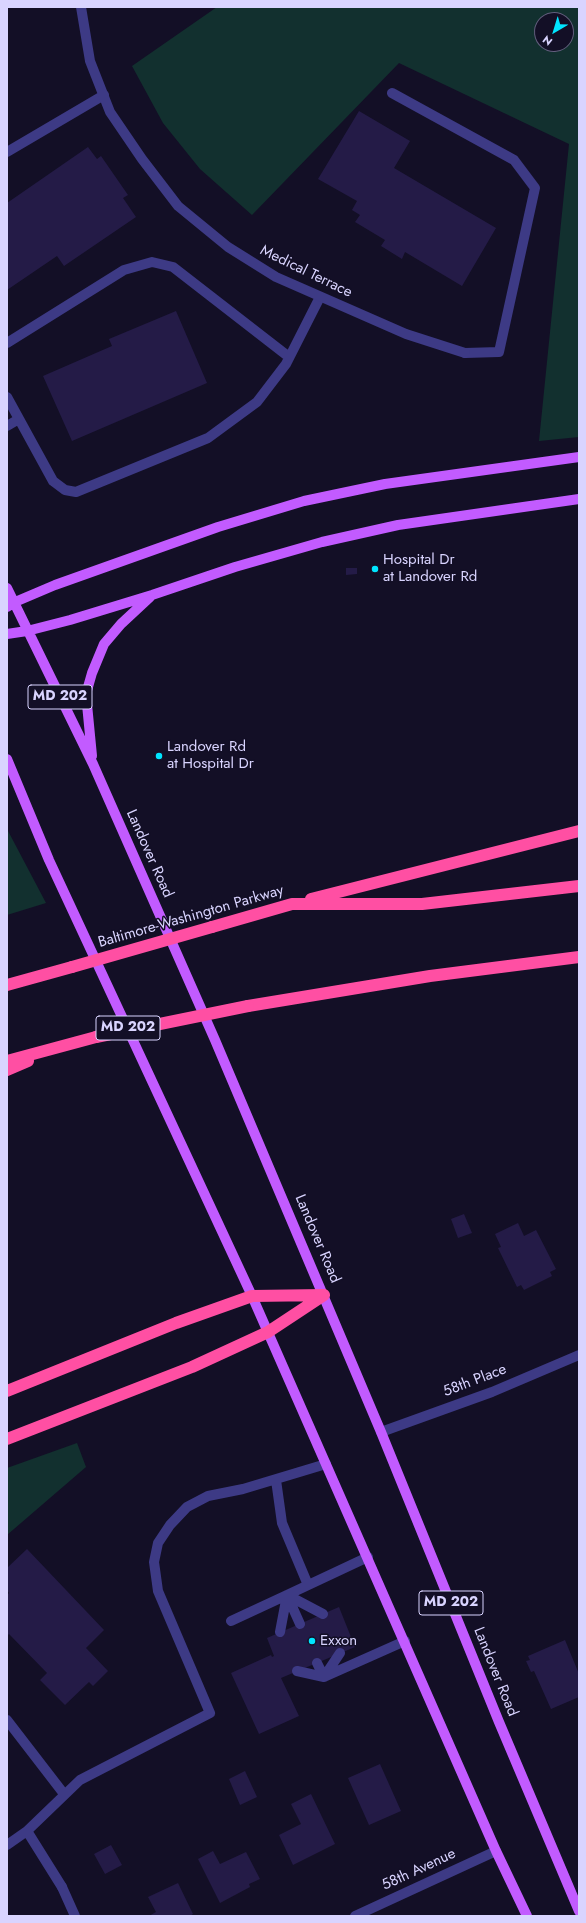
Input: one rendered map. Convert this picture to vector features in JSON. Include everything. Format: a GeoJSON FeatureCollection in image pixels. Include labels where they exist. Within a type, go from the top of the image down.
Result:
{"type":"FeatureCollection","features":[{"type":"Feature","properties":{"kind":"highway"},"geometry":{"type":"LineString","coordinates":[[292,904],[579,831]]}},
{"type":"Feature","properties":{"kind":"highway","name":"Baltimore-Washington Parkway"},"geometry":{"type":"LineString","coordinates":[[7,985],[292,904],[422,904],[579,886]]}},
{"type":"Feature","properties":{"kind":"highway"},"geometry":{"type":"LineString","coordinates":[[7,1061],[96,1037],[248,1006],[430,976],[579,957]]}},
{"type":"Feature","properties":{"kind":"highway"},"geometry":{"type":"LineString","coordinates":[[7,1070],[58,1047]]}},
{"type":"Feature","properties":{"kind":"highway"},"geometry":{"type":"LineString","coordinates":[[7,1391],[176,1322],[252,1296],[324,1295]]}},
{"type":"Feature","properties":{"kind":"highway"},"geometry":{"type":"LineString","coordinates":[[7,1439],[192,1366],[268,1332],[324,1295]]}},
{"type":"Feature","properties":{"kind":"main road"},"geometry":{"type":"LineString","coordinates":[[11,605],[55,585],[211,530],[304,501],[385,484],[579,457]]}},
{"type":"Feature","properties":{"kind":"main road"},"geometry":{"type":"LineString","coordinates":[[7,634],[27,631],[152,596],[235,567],[322,542],[398,525],[579,499]]}},
{"type":"Feature","properties":{"kind":"main road","name":"Landover Road"},"geometry":{"type":"LineString","coordinates":[[7,588],[11,605],[27,631],[93,764],[216,1040],[324,1295],[499,1722],[579,1911]]}},
{"type":"Feature","properties":{"kind":"main road"},"geometry":{"type":"LineString","coordinates":[[93,764],[86,694],[92,673],[104,644],[121,624],[152,596]]}},
{"type":"Feature","properties":{"kind":"main road","name":"MD 202"},"geometry":{"type":"LineString","coordinates":[[7,759],[49,860],[252,1296],[405,1641],[496,1851],[527,1916]]}},
{"type":"Feature","properties":{"kind":"street","name":"Medical Terrace"},"geometry":{"type":"LineString","coordinates":[[81,7],[90,61],[110,112],[142,159],[178,206],[228,247],[276,277],[406,334],[465,353],[499,352],[535,188],[514,160],[392,93]]}},
{"type":"Feature","properties":{"kind":"street"},"geometry":{"type":"LineString","coordinates":[[7,152],[104,95]]}},
{"type":"Feature","properties":{"kind":"street"},"geometry":{"type":"LineString","coordinates":[[7,343],[124,270],[152,262],[173,267],[289,357]]}},
{"type":"Feature","properties":{"kind":"street"},"geometry":{"type":"LineString","coordinates":[[7,397],[53,481],[65,490],[76,492],[208,438],[258,402],[289,357],[320,297]]}},
{"type":"Feature","properties":{"kind":"street"},"geometry":{"type":"LineString","coordinates":[[7,426],[19,419]]}},
{"type":"Feature","properties":{"kind":"street","name":"58th Place"},"geometry":{"type":"LineString","coordinates":[[381,1432],[492,1392],[579,1355]]}},
{"type":"Feature","properties":{"kind":"street"},"geometry":{"type":"LineString","coordinates":[[7,1844],[27,1831],[80,1780],[210,1714],[158,1591],[154,1562],[158,1543],[170,1525],[187,1507],[208,1496],[276,1480],[326,1464]]}},
{"type":"Feature","properties":{"kind":"street"},"geometry":{"type":"LineString","coordinates":[[276,1480],[282,1523],[308,1585]]}},
{"type":"Feature","properties":{"kind":"street"},"geometry":{"type":"LineString","coordinates":[[231,1621],[368,1557]]}},
{"type":"Feature","properties":{"kind":"street"},"geometry":{"type":"LineString","coordinates":[[287,1595],[323,1614]]}},
{"type":"Feature","properties":{"kind":"street"},"geometry":{"type":"LineString","coordinates":[[287,1595],[300,1624]]}},
{"type":"Feature","properties":{"kind":"street"},"geometry":{"type":"LineString","coordinates":[[280,1632],[287,1595]]}},
{"type":"Feature","properties":{"kind":"street"},"geometry":{"type":"LineString","coordinates":[[297,1671],[324,1677],[405,1641]]}},
{"type":"Feature","properties":{"kind":"street"},"geometry":{"type":"LineString","coordinates":[[324,1677],[340,1653]]}},
{"type":"Feature","properties":{"kind":"street"},"geometry":{"type":"LineString","coordinates":[[317,1662],[324,1677]]}},
{"type":"Feature","properties":{"kind":"street"},"geometry":{"type":"LineString","coordinates":[[7,1720],[64,1794]]}},
{"type":"Feature","properties":{"kind":"street"},"geometry":{"type":"LineString","coordinates":[[27,1831],[62,1887],[75,1916]]}},
{"type":"Feature","properties":{"kind":"street","name":"58th Avenue"},"geometry":{"type":"LineString","coordinates":[[355,1916],[496,1851]]}},
{"type":"Feature","properties":{"kind":"green space"},"geometry":{"type":"Polygon","coordinates":[[[217,7],[579,7],[579,437],[539,441],[569,144],[399,63],[252,215],[200,169],[163,123],[132,66],[217,7]]]}},
{"type":"Feature","properties":{"kind":"green space"},"geometry":{"type":"Polygon","coordinates":[[[7,829],[46,903],[7,915],[7,829]]]}},
{"type":"Feature","properties":{"kind":"green space"},"geometry":{"type":"Polygon","coordinates":[[[77,1443],[86,1467],[7,1535],[7,1468],[77,1443]]]}},
{"type":"Feature","properties":{"kind":"building"},"geometry":{"type":"Polygon","coordinates":[[[359,111],[410,141],[394,168],[496,228],[462,286],[405,252],[402,259],[381,246],[385,240],[355,222],[360,215],[352,210],[357,201],[318,179],[359,111]]]}},
{"type":"Feature","properties":{"kind":"building"},"geometry":{"type":"Polygon","coordinates":[[[88,147],[97,159],[101,156],[128,195],[123,198],[136,217],[64,266],[57,256],[7,290],[7,203],[88,147]]]}},
{"type":"Feature","properties":{"kind":"building"},"geometry":{"type":"Polygon","coordinates":[[[176,311],[207,383],[72,441],[43,376],[112,346],[109,339],[176,311]]]}},
{"type":"Feature","properties":{"kind":"building"},"geometry":{"type":"Polygon","coordinates":[[[346,568],[357,568],[357,574],[346,575],[346,568]]]}},
{"type":"Feature","properties":{"kind":"building"},"geometry":{"type":"Polygon","coordinates":[[[464,1214],[472,1233],[458,1238],[451,1219],[464,1214]]]}},
{"type":"Feature","properties":{"kind":"building"},"geometry":{"type":"Polygon","coordinates":[[[518,1223],[524,1236],[536,1230],[556,1269],[550,1272],[552,1276],[524,1290],[521,1285],[517,1287],[498,1248],[501,1247],[495,1234],[518,1223]]]}},
{"type":"Feature","properties":{"kind":"building"},"geometry":{"type":"Polygon","coordinates":[[[27,1549],[104,1630],[86,1648],[108,1671],[93,1686],[89,1682],[65,1705],[40,1680],[47,1673],[9,1634],[7,1636],[7,1595],[9,1593],[7,1590],[7,1568],[27,1549]]]}},
{"type":"Feature","properties":{"kind":"building"},"geometry":{"type":"Polygon","coordinates":[[[339,1607],[355,1647],[281,1678],[299,1716],[259,1734],[231,1673],[271,1655],[272,1657],[274,1656],[267,1638],[339,1607]]]}},
{"type":"Feature","properties":{"kind":"building"},"geometry":{"type":"Polygon","coordinates":[[[565,1640],[579,1674],[579,1697],[551,1709],[534,1671],[531,1672],[526,1661],[530,1660],[528,1656],[565,1640]]]}},
{"type":"Feature","properties":{"kind":"building"},"geometry":{"type":"Polygon","coordinates":[[[380,1764],[401,1811],[369,1825],[348,1778],[380,1764]]]}},
{"type":"Feature","properties":{"kind":"building"},"geometry":{"type":"Polygon","coordinates":[[[245,1771],[257,1797],[240,1805],[229,1779],[245,1771]]]}},
{"type":"Feature","properties":{"kind":"building"},"geometry":{"type":"Polygon","coordinates":[[[311,1794],[335,1844],[293,1865],[279,1835],[301,1824],[291,1804],[311,1794]]]}},
{"type":"Feature","properties":{"kind":"building"},"geometry":{"type":"Polygon","coordinates":[[[111,1845],[122,1865],[105,1874],[94,1854],[111,1845]]]}},
{"type":"Feature","properties":{"kind":"building"},"geometry":{"type":"Polygon","coordinates":[[[213,1851],[220,1864],[246,1852],[260,1879],[249,1884],[250,1887],[220,1903],[198,1859],[213,1851]]]}},
{"type":"Feature","properties":{"kind":"building"},"geometry":{"type":"Polygon","coordinates":[[[178,1883],[193,1914],[190,1916],[149,1916],[156,1912],[148,1897],[178,1883]]]}},
{"type":"Feature","properties":{"kind":"place","name":"Hospital Dr at Landover Rd"},"geometry":{"type":"Point","coordinates":[375,569]}},
{"type":"Feature","properties":{"kind":"place","name":"Landover Rd at Hospital Dr"},"geometry":{"type":"Point","coordinates":[159,756]}},
{"type":"Feature","properties":{"kind":"place","name":"Exxon"},"geometry":{"type":"Point","coordinates":[312,1641]}}]}
